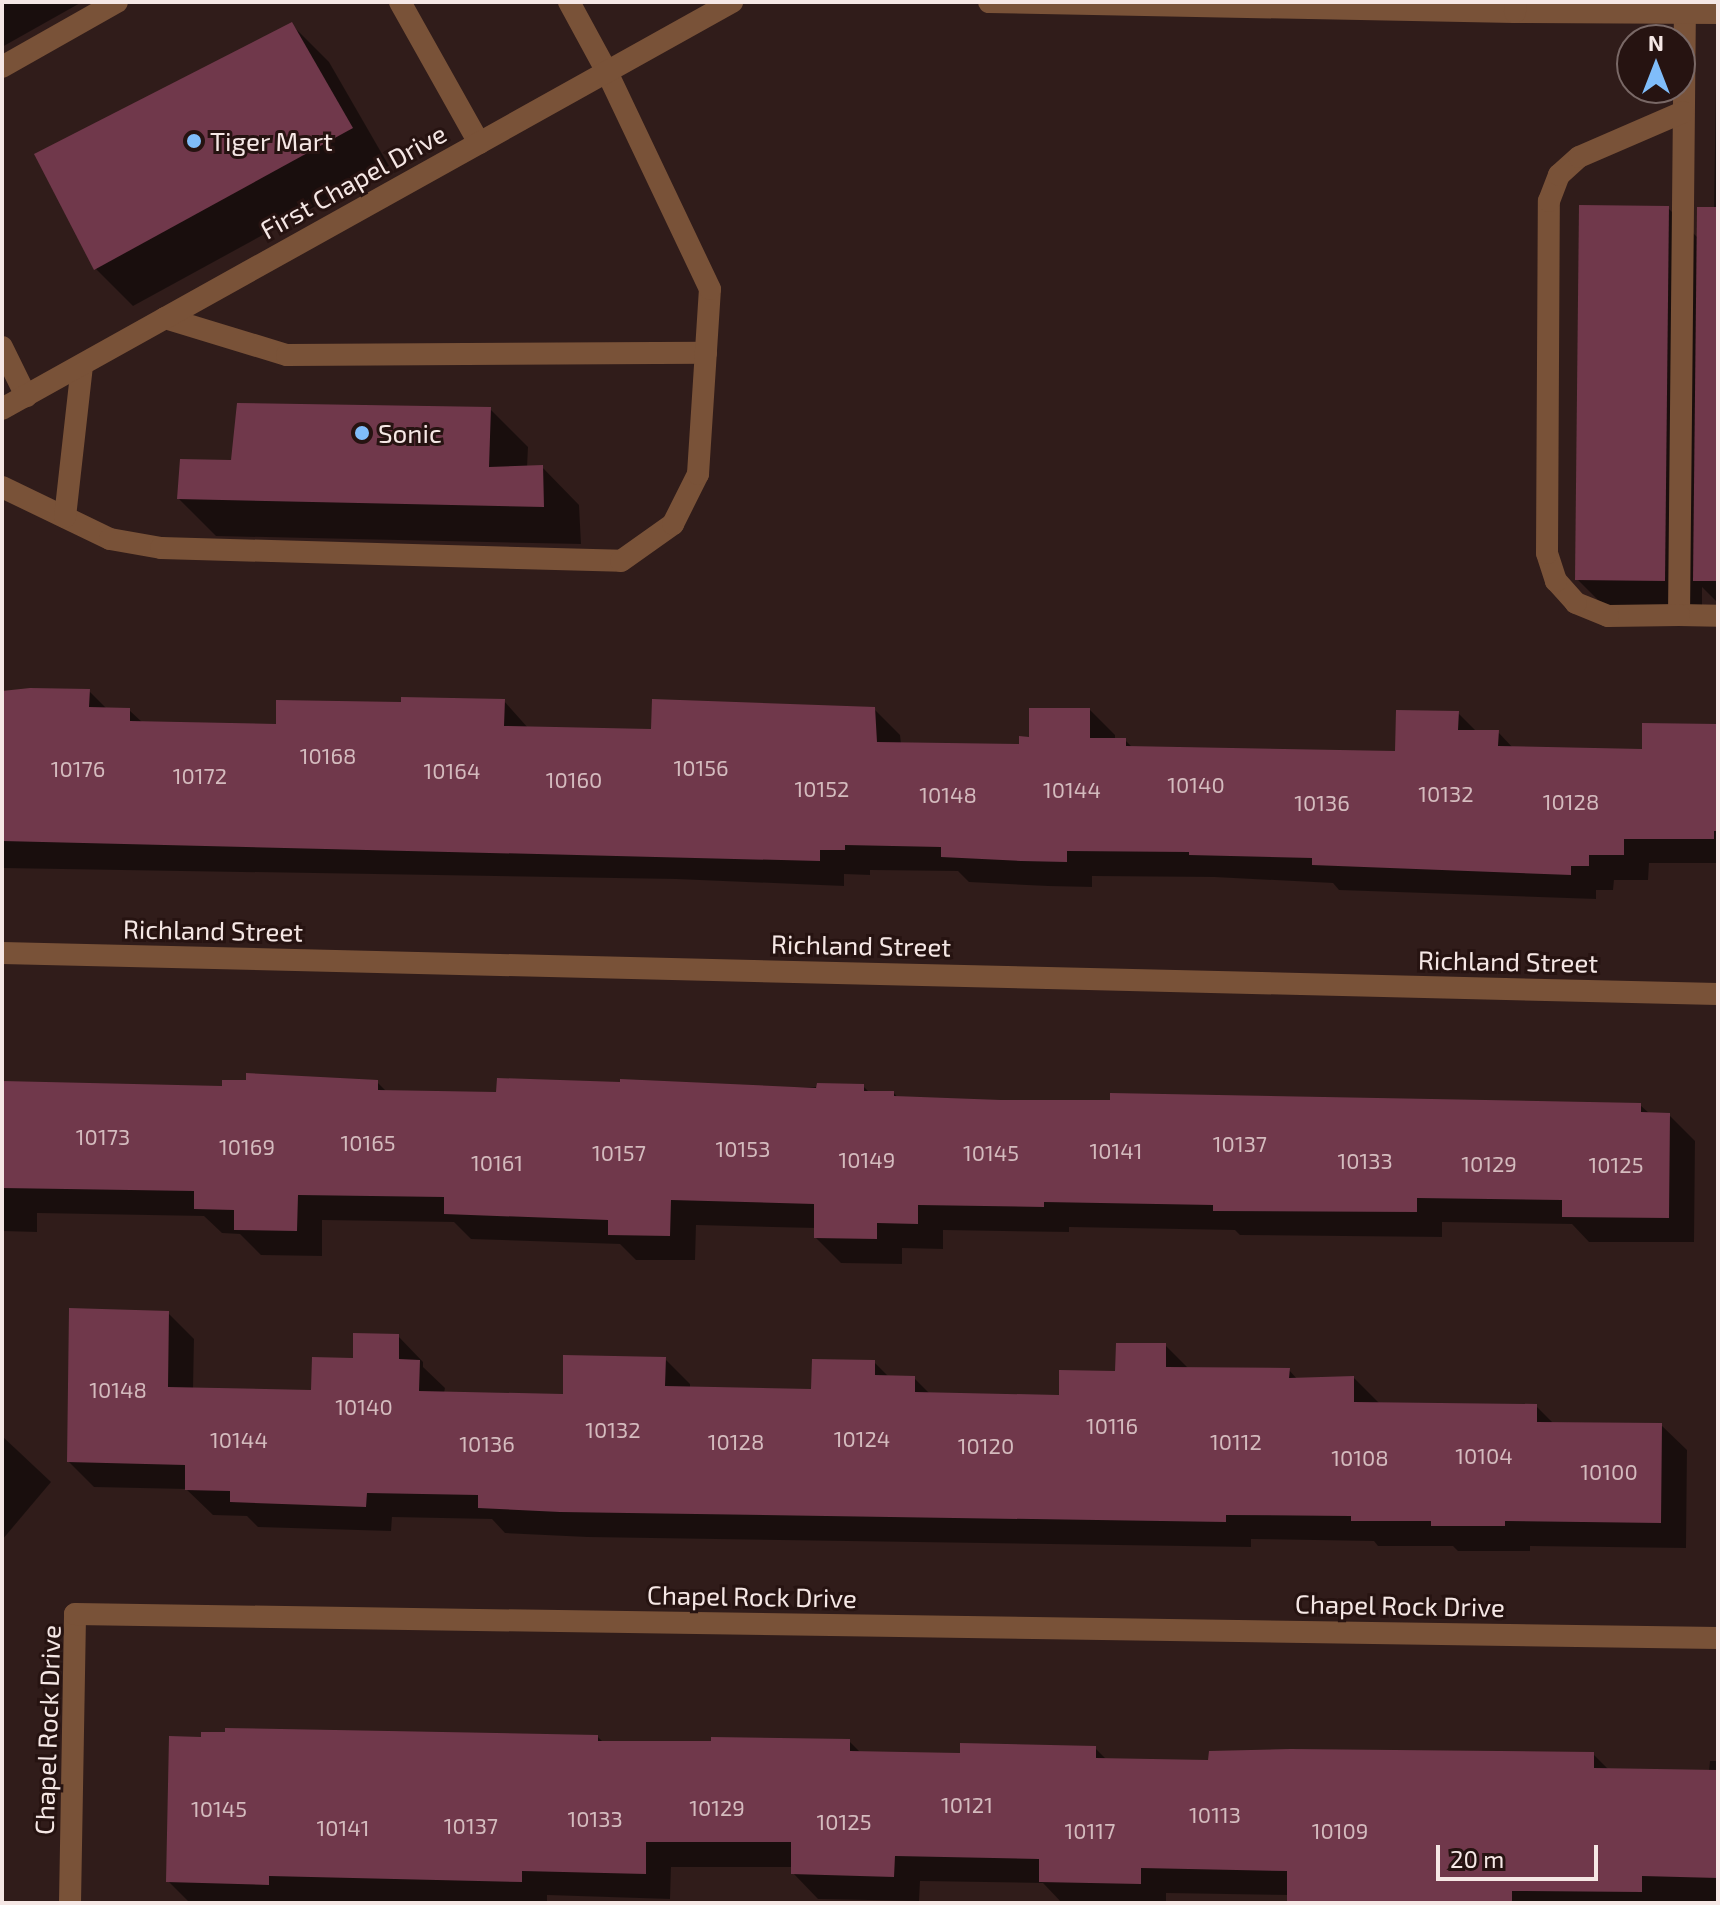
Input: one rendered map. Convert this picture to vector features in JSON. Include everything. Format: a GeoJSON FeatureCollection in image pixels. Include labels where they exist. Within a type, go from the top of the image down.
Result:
{"type":"FeatureCollection","features":[{"type":"Feature","properties":{"kind":"street"},"geometry":{"type":"LineString","coordinates":[[2,67],[117,2]]}},
{"type":"Feature","properties":{"kind":"street"},"geometry":{"type":"LineString","coordinates":[[400,2],[479,143]]}},
{"type":"Feature","properties":{"kind":"street"},"geometry":{"type":"LineString","coordinates":[[2,487],[110,539],[161,548],[621,561],[673,524],[698,474],[710,289],[607,72],[569,2]]}},
{"type":"Feature","properties":{"kind":"street","name":"First Chapel Drive"},"geometry":{"type":"LineString","coordinates":[[2,409],[732,2]]}},
{"type":"Feature","properties":{"kind":"street"},"geometry":{"type":"LineString","coordinates":[[989,2],[1685,7],[1718,13]]}},
{"type":"Feature","properties":{"kind":"street"},"geometry":{"type":"LineString","coordinates":[[1679,615],[1685,7]]}},
{"type":"Feature","properties":{"kind":"street"},"geometry":{"type":"LineString","coordinates":[[1683,112],[1579,157],[1559,175],[1549,201],[1547,553],[1556,581],[1576,603],[1608,616],[1718,616]]}},
{"type":"Feature","properties":{"kind":"street"},"geometry":{"type":"LineString","coordinates":[[165,318],[287,355],[706,353]]}},
{"type":"Feature","properties":{"kind":"street"},"geometry":{"type":"LineString","coordinates":[[2,347],[26,396]]}},
{"type":"Feature","properties":{"kind":"street"},"geometry":{"type":"LineString","coordinates":[[65,517],[82,365]]}},
{"type":"Feature","properties":{"kind":"street","name":"Richland Street"},"geometry":{"type":"LineString","coordinates":[[2,953],[1718,994]]}},
{"type":"Feature","properties":{"kind":"street","name":"Chapel Rock Drive"},"geometry":{"type":"LineString","coordinates":[[70,1903],[75,1614],[1718,1638]]}},
{"type":"Feature","properties":{"kind":"building","name":"Tiger Mart"},"geometry":{"type":"Polygon","coordinates":[[[292,22],[353,128],[94,270],[34,154],[292,22]]]}},
{"type":"Feature","properties":{"kind":"building"},"geometry":{"type":"Polygon","coordinates":[[[1579,205],[1669,206],[1665,581],[1575,580],[1579,205]]]}},
{"type":"Feature","properties":{"kind":"building"},"geometry":{"type":"Polygon","coordinates":[[[1697,207],[1718,207],[1718,581],[1693,581],[1697,207]]]}},
{"type":"Feature","properties":{"kind":"building","name":"Sonic"},"geometry":{"type":"Polygon","coordinates":[[[237,403],[491,407],[489,467],[543,465],[544,507],[177,499],[180,459],[231,460],[237,403]]]}},
{"type":"Feature","properties":{"kind":"building"},"geometry":{"type":"Polygon","coordinates":[[[90,689],[89,707],[130,708],[130,721],[276,724],[276,700],[401,702],[401,697],[505,699],[504,726],[651,729],[652,699],[875,707],[877,742],[1019,744],[1019,736],[1029,737],[1029,708],[1090,708],[1090,738],[1126,738],[1126,746],[1395,751],[1396,710],[1459,711],[1458,730],[1499,730],[1498,746],[1642,749],[1642,723],[1718,724],[1718,831],[1714,831],[1714,839],[1624,839],[1624,855],[1589,855],[1589,866],[1571,866],[1571,875],[1312,865],[1312,858],[1189,855],[1189,852],[1067,851],[1067,862],[941,857],[941,847],[845,845],[845,850],[820,850],[820,861],[2,841],[2,691],[90,689]]]}},
{"type":"Feature","properties":{"kind":"building"},"geometry":{"type":"Polygon","coordinates":[[[246,1073],[378,1080],[378,1090],[496,1092],[497,1078],[620,1082],[620,1079],[816,1088],[817,1083],[864,1084],[864,1091],[894,1091],[894,1096],[1001,1100],[1110,1100],[1110,1093],[1641,1103],[1641,1112],[1670,1113],[1669,1218],[1562,1217],[1562,1200],[1417,1198],[1417,1212],[1213,1211],[1213,1205],[1044,1202],[1044,1207],[918,1205],[918,1224],[877,1223],[877,1239],[814,1238],[814,1204],[671,1200],[670,1236],[608,1235],[608,1220],[444,1214],[444,1197],[298,1195],[297,1231],[234,1230],[234,1210],[194,1209],[194,1191],[2,1188],[2,1081],[222,1086],[222,1080],[246,1080],[246,1073]]]}},
{"type":"Feature","properties":{"kind":"building"},"geometry":{"type":"Polygon","coordinates":[[[69,1308],[169,1311],[168,1387],[311,1390],[312,1357],[353,1358],[353,1333],[399,1334],[399,1359],[420,1360],[419,1391],[563,1394],[563,1355],[666,1357],[665,1386],[811,1389],[812,1359],[875,1360],[875,1375],[915,1376],[915,1392],[1059,1395],[1059,1370],[1115,1371],[1116,1343],[1166,1343],[1166,1367],[1290,1368],[1289,1378],[1354,1376],[1354,1402],[1537,1404],[1537,1422],[1662,1423],[1661,1523],[1505,1521],[1505,1526],[1431,1526],[1431,1521],[1351,1521],[1351,1516],[1226,1515],[1226,1522],[560,1512],[478,1508],[478,1495],[367,1493],[366,1507],[230,1502],[230,1491],[185,1490],[185,1465],[67,1462],[69,1308]]]}},
{"type":"Feature","properties":{"kind":"building"},"geometry":{"type":"Polygon","coordinates":[[[225,1728],[598,1735],[598,1741],[711,1741],[711,1737],[850,1739],[850,1751],[960,1753],[960,1743],[1096,1746],[1096,1758],[1208,1760],[1209,1751],[1290,1749],[1594,1752],[1594,1768],[1718,1770],[1718,1878],[1642,1876],[1642,1892],[1512,1891],[1512,1903],[1287,1903],[1287,1871],[1141,1868],[1141,1884],[1039,1882],[1039,1859],[895,1856],[894,1877],[791,1874],[791,1842],[646,1842],[646,1874],[522,1871],[522,1882],[269,1876],[269,1885],[166,1882],[169,1736],[201,1737],[201,1732],[225,1732],[225,1728]]]}},
{"type":"Feature","properties":{"kind":"place","name":"Tiger Mart"},"geometry":{"type":"Point","coordinates":[194,141]}},
{"type":"Feature","properties":{"kind":"place","name":"Sonic"},"geometry":{"type":"Point","coordinates":[362,433]}}]}
